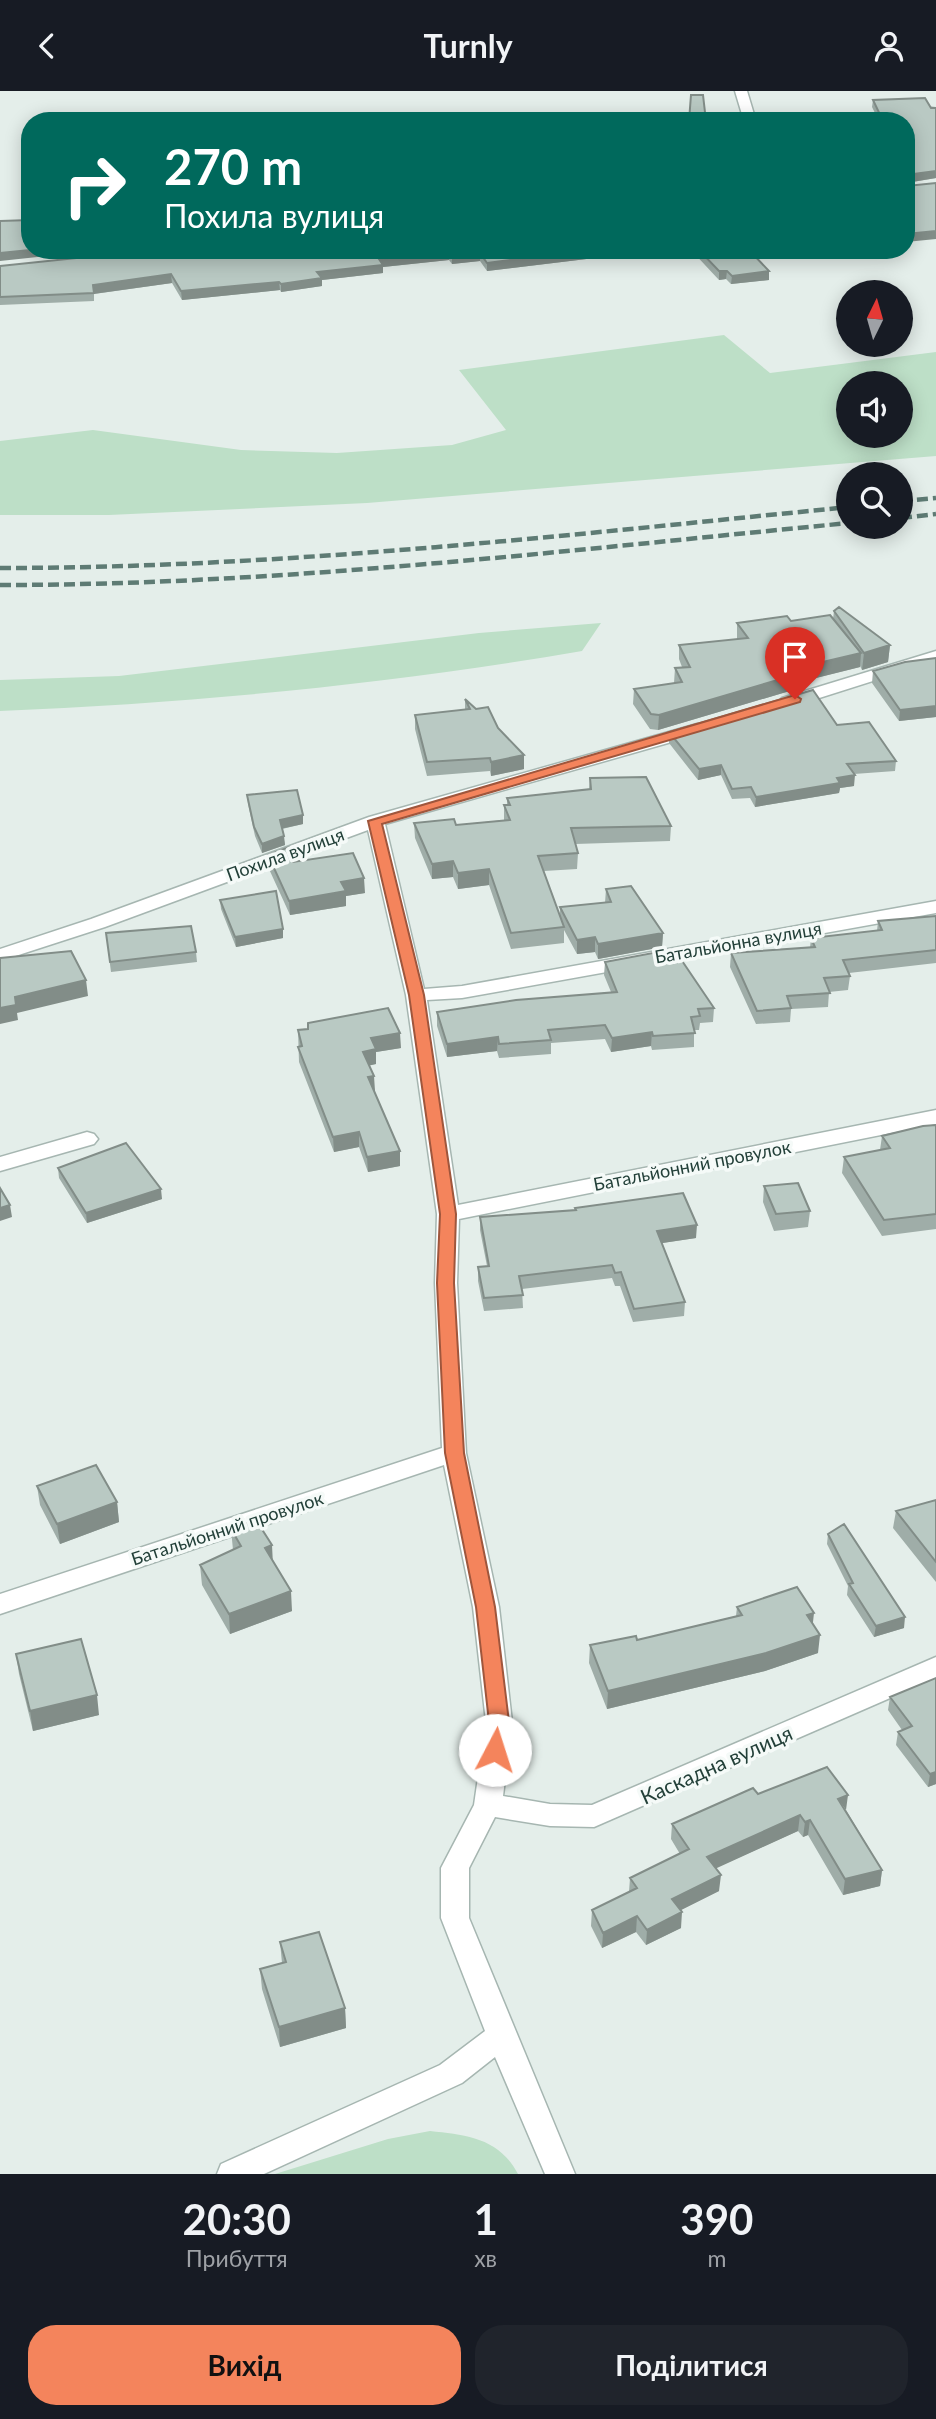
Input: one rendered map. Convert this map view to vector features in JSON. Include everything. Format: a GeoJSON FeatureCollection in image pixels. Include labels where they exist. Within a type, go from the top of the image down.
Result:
{"type":"FeatureCollection","features":[{"type":"Feature","properties":{"kind":"street"},"geometry":{"type":"LineString","coordinates":[[741,91],[747,112]]}},
{"type":"Feature","properties":{"kind":"street"},"geometry":{"type":"LineString","coordinates":[[773,706],[936,656]]}},
{"type":"Feature","properties":{"kind":"street","name":"Похила вулиця"},"geometry":{"type":"LineString","coordinates":[[0,955],[99,923],[375,821],[720,722]]}},
{"type":"Feature","properties":{"kind":"street"},"geometry":{"type":"LineString","coordinates":[[375,821],[416,995],[448,1214],[446,1283],[454,1453],[486,1607],[499,1722],[488,1805],[455,1868],[454,1917],[560,2174]]}},
{"type":"Feature","properties":{"kind":"street","name":"Батальйонна вулиця"},"geometry":{"type":"LineString","coordinates":[[416,995],[462,992],[936,907]]}},
{"type":"Feature","properties":{"kind":"street","name":"Батальйонний провулок"},"geometry":{"type":"LineString","coordinates":[[448,1214],[936,1117]]}},
{"type":"Feature","properties":{"kind":"street"},"geometry":{"type":"LineString","coordinates":[[0,1164],[87,1139]]}},
{"type":"Feature","properties":{"kind":"street","name":"Батальйонний провулок"},"geometry":{"type":"LineString","coordinates":[[0,1604],[454,1453]]}},
{"type":"Feature","properties":{"kind":"street","name":"Каскадна вулиця"},"geometry":{"type":"LineString","coordinates":[[488,1805],[550,1815],[594,1816],[936,1667]]}},
{"type":"Feature","properties":{"kind":"street"},"geometry":{"type":"LineString","coordinates":[[232,2174],[450,2074],[501,2036]]}},
{"type":"Feature","properties":{"kind":"green space"},"geometry":{"type":"Polygon","coordinates":[[[724,335],[770,373],[914,357],[914,355],[936,352],[936,456],[836,462],[836,464],[367,503],[109,515],[0,515],[0,441],[93,430],[241,450],[337,453],[452,445],[506,430],[459,370],[724,335]]]}},
{"type":"Feature","properties":{"kind":"green space"},"geometry":{"type":"Polygon","coordinates":[[[601,623],[582,651],[510,663],[219,697],[0,711],[0,680],[119,676],[479,633],[601,623]]]}},
{"type":"Feature","properties":{"kind":"green space"},"geometry":{"type":"Polygon","coordinates":[[[430,2131],[457,2134],[492,2146],[510,2162],[518,2174],[275,2174],[388,2139],[430,2131]]]}},
{"type":"Feature","properties":{"kind":"building"},"geometry":{"type":"Polygon","coordinates":[[[691,95],[703,95],[705,112],[690,112],[691,95]]]}},
{"type":"Feature","properties":{"kind":"building"},"geometry":{"type":"Polygon","coordinates":[[[925,98],[931,108],[936,108],[936,171],[915,174],[915,112],[879,112],[873,100],[925,98]]]}},
{"type":"Feature","properties":{"kind":"building"},"geometry":{"type":"Polygon","coordinates":[[[936,183],[936,231],[915,233],[915,185],[936,183]]]}},
{"type":"Feature","properties":{"kind":"building"},"geometry":{"type":"Polygon","coordinates":[[[21,220],[21,251],[0,253],[0,221],[21,220]]]}},
{"type":"Feature","properties":{"kind":"building"},"geometry":{"type":"Polygon","coordinates":[[[67,259],[379,259],[383,265],[317,272],[322,278],[281,284],[279,282],[181,291],[171,274],[93,285],[94,293],[0,297],[0,266],[67,259]]]}},
{"type":"Feature","properties":{"kind":"building"},"geometry":{"type":"Polygon","coordinates":[[[484,259],[519,259],[487,263],[484,259]]]}},
{"type":"Feature","properties":{"kind":"building"},"geometry":{"type":"Polygon","coordinates":[[[708,259],[758,259],[769,271],[732,276],[727,271],[719,271],[708,259]]]}},
{"type":"Feature","properties":{"kind":"building"},"geometry":{"type":"Polygon","coordinates":[[[839,607],[890,645],[864,653],[834,611],[839,607]]]}},
{"type":"Feature","properties":{"kind":"building"},"geometry":{"type":"Polygon","coordinates":[[[830,615],[861,653],[801,667],[805,672],[659,715],[651,714],[634,689],[682,682],[675,668],[690,667],[679,645],[748,638],[737,623],[787,616],[791,621],[830,615]]]}},
{"type":"Feature","properties":{"kind":"building"},"geometry":{"type":"Polygon","coordinates":[[[936,658],[936,706],[900,710],[873,671],[905,662],[936,658]]]}},
{"type":"Feature","properties":{"kind":"building"},"geometry":{"type":"Polygon","coordinates":[[[813,690],[837,725],[869,722],[896,761],[847,764],[855,775],[837,778],[840,783],[756,797],[751,787],[732,789],[721,765],[699,769],[669,732],[813,690]]]}},
{"type":"Feature","properties":{"kind":"building"},"geometry":{"type":"Polygon","coordinates":[[[465,699],[476,709],[488,707],[498,728],[524,755],[491,762],[490,758],[427,762],[415,715],[470,709],[465,699]]]}},
{"type":"Feature","properties":{"kind":"building"},"geometry":{"type":"Polygon","coordinates":[[[646,777],[671,826],[571,828],[578,853],[538,856],[564,927],[511,933],[489,869],[458,873],[453,861],[432,864],[414,823],[454,819],[456,825],[510,820],[504,805],[510,805],[507,798],[591,789],[590,778],[646,777]]]}},
{"type":"Feature","properties":{"kind":"building"},"geometry":{"type":"Polygon","coordinates":[[[297,790],[303,815],[280,820],[284,836],[262,844],[254,827],[247,795],[297,790]]]}},
{"type":"Feature","properties":{"kind":"building"},"geometry":{"type":"Polygon","coordinates":[[[289,847],[293,862],[353,853],[364,878],[341,882],[346,891],[289,901],[268,855],[289,847]]]}},
{"type":"Feature","properties":{"kind":"building"},"geometry":{"type":"Polygon","coordinates":[[[631,886],[663,933],[598,944],[595,937],[577,940],[560,907],[611,902],[606,889],[631,886]]]}},
{"type":"Feature","properties":{"kind":"building"},"geometry":{"type":"Polygon","coordinates":[[[276,891],[283,929],[235,937],[220,900],[276,891]]]}},
{"type":"Feature","properties":{"kind":"building"},"geometry":{"type":"Polygon","coordinates":[[[936,916],[936,950],[843,960],[850,976],[824,978],[830,993],[787,996],[791,1008],[757,1011],[731,953],[815,947],[811,938],[882,930],[878,921],[936,916]]]}},
{"type":"Feature","properties":{"kind":"building"},"geometry":{"type":"Polygon","coordinates":[[[191,926],[196,952],[110,962],[106,933],[191,926]]]}},
{"type":"Feature","properties":{"kind":"building"},"geometry":{"type":"Polygon","coordinates":[[[674,949],[714,1008],[698,1009],[700,1016],[691,1017],[695,1033],[653,1036],[652,1032],[612,1038],[605,1025],[548,1030],[551,1040],[499,1044],[498,1037],[447,1044],[437,1012],[516,1000],[617,992],[605,962],[674,949]]]}},
{"type":"Feature","properties":{"kind":"building"},"geometry":{"type":"Polygon","coordinates":[[[71,951],[86,980],[15,997],[16,1005],[0,1008],[0,958],[71,951]]]}},
{"type":"Feature","properties":{"kind":"building"},"geometry":{"type":"Polygon","coordinates":[[[388,1008],[400,1033],[371,1038],[376,1049],[363,1052],[374,1076],[368,1077],[400,1151],[367,1157],[359,1132],[333,1137],[298,1047],[302,1046],[298,1030],[308,1029],[308,1023],[388,1008]]]}},
{"type":"Feature","properties":{"kind":"building"},"geometry":{"type":"Polygon","coordinates":[[[936,1125],[936,1214],[884,1220],[844,1157],[890,1148],[882,1136],[936,1125]]]}},
{"type":"Feature","properties":{"kind":"building"},"geometry":{"type":"Polygon","coordinates":[[[126,1143],[161,1189],[86,1213],[58,1168],[126,1143]]]}},
{"type":"Feature","properties":{"kind":"building"},"geometry":{"type":"Polygon","coordinates":[[[798,1183],[810,1211],[776,1214],[764,1186],[798,1183]]]}},
{"type":"Feature","properties":{"kind":"building"},"geometry":{"type":"Polygon","coordinates":[[[0,1188],[10,1205],[0,1208],[0,1188]]]}},
{"type":"Feature","properties":{"kind":"building"},"geometry":{"type":"Polygon","coordinates":[[[683,1193],[697,1225],[657,1231],[685,1302],[634,1309],[621,1272],[615,1273],[612,1265],[519,1276],[523,1295],[484,1298],[478,1267],[489,1266],[480,1217],[576,1210],[575,1208],[683,1193]]]}},
{"type":"Feature","properties":{"kind":"building"},"geometry":{"type":"Polygon","coordinates":[[[96,1465],[117,1502],[57,1524],[37,1486],[96,1465]]]}},
{"type":"Feature","properties":{"kind":"building"},"geometry":{"type":"Polygon","coordinates":[[[936,1500],[936,1562],[896,1511],[936,1500]]]}},
{"type":"Feature","properties":{"kind":"building"},"geometry":{"type":"Polygon","coordinates":[[[256,1520],[272,1545],[265,1548],[291,1591],[229,1614],[200,1565],[241,1546],[231,1529],[256,1520]]]}},
{"type":"Feature","properties":{"kind":"building"},"geometry":{"type":"Polygon","coordinates":[[[844,1524],[905,1617],[876,1626],[849,1584],[853,1583],[828,1534],[844,1524]]]}},
{"type":"Feature","properties":{"kind":"building"},"geometry":{"type":"Polygon","coordinates":[[[797,1587],[814,1613],[807,1615],[820,1635],[766,1653],[608,1691],[590,1645],[636,1636],[637,1640],[742,1615],[737,1607],[797,1587]]]}},
{"type":"Feature","properties":{"kind":"building"},"geometry":{"type":"Polygon","coordinates":[[[81,1639],[97,1695],[30,1711],[16,1654],[81,1639]]]}},
{"type":"Feature","properties":{"kind":"building"},"geometry":{"type":"Polygon","coordinates":[[[936,1678],[936,1772],[930,1774],[898,1732],[912,1726],[890,1697],[936,1678]]]}},
{"type":"Feature","properties":{"kind":"building"},"geometry":{"type":"Polygon","coordinates":[[[827,1767],[848,1795],[838,1799],[882,1870],[845,1879],[810,1820],[805,1822],[800,1815],[707,1857],[721,1875],[672,1899],[682,1912],[647,1930],[637,1916],[603,1933],[592,1910],[637,1888],[630,1878],[689,1849],[672,1824],[753,1788],[758,1794],[827,1767]]]}},
{"type":"Feature","properties":{"kind":"building"},"geometry":{"type":"Polygon","coordinates":[[[319,1932],[345,2008],[279,2027],[260,1969],[286,1962],[280,1942],[319,1932]]]}},
{"type":"Feature","properties":{"kind":"railway"},"geometry":{"type":"LineString","coordinates":[[913,500],[936,498]]}},
{"type":"Feature","properties":{"kind":"railway"},"geometry":{"type":"LineString","coordinates":[[0,568],[106,567],[319,556],[531,539],[836,508]]}},
{"type":"Feature","properties":{"kind":"railway"},"geometry":{"type":"LineString","coordinates":[[913,517],[936,514]]}},
{"type":"Feature","properties":{"kind":"railway"},"geometry":{"type":"LineString","coordinates":[[0,585],[319,573],[836,524]]}},
{"type":"Feature","properties":{"kind":"route"},"geometry":{"type":"LineString","coordinates":[[495,1750],[499,1722],[486,1607],[454,1453],[446,1283],[448,1214],[416,995],[375,821],[795,699]]}}]}
